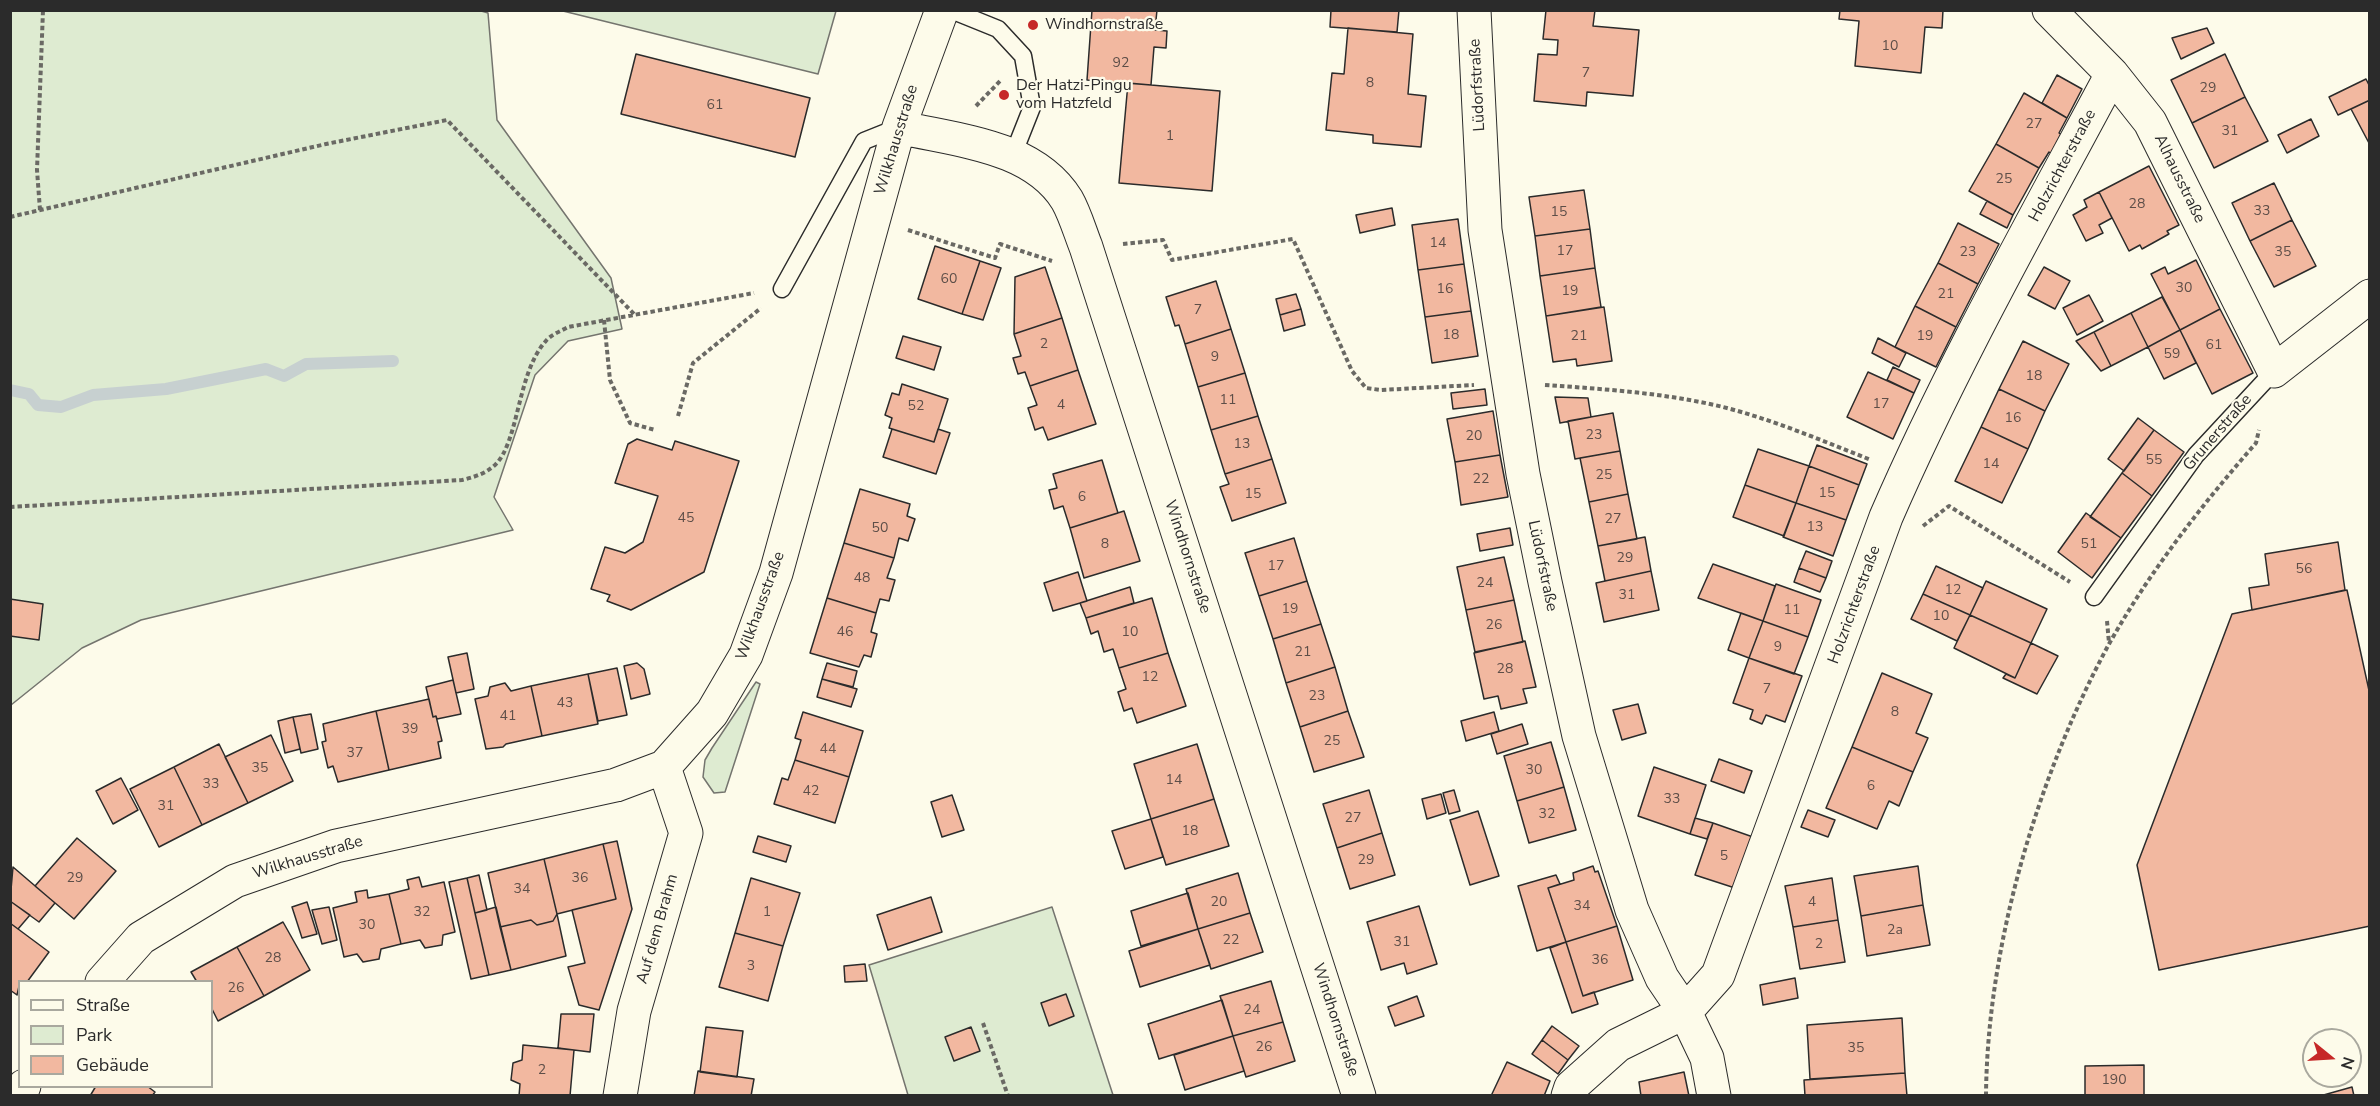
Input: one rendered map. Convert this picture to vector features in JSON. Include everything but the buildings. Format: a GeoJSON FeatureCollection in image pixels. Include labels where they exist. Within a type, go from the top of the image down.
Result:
{"type":"FeatureCollection","features":[{"type":"Feature","properties":{"kind":"street","name":"Wilkhausstraße"},"geometry":{"type":"LineString","coordinates":[[103,980],[141,938],[235,881],[336,846],[616,785],[663,766],[712,713],[746,655],[776,573],[899,127],[942,10]]}},
{"type":"Feature","properties":{"kind":"street","name":"Lüdorfstraße"},"geometry":{"type":"LineString","coordinates":[[1474,10],[1485,230],[1523,474],[1579,736],[1632,910],[1662,978],[1685,1012],[1707,1058],[1714,1095]]}},
{"type":"Feature","properties":{"kind":"street","name":"Alhausstraße"},"geometry":{"type":"LineString","coordinates":[[2049,10],[2112,74],[2150,122],[2274,370]]}},
{"type":"Feature","properties":{"kind":"street","name":"Holzrichterstraße"},"geometry":{"type":"LineString","coordinates":[[1568,1095],[1572,1087],[1618,1046],[1685,1012],[1719,975],[1886,518],[1905,474],[2001,283],[2112,74]]}},
{"type":"Feature","properties":{"kind":"street","name":"Windhornstraße"},"geometry":{"type":"LineString","coordinates":[[899,127],[1013,154],[1041,170],[1067,200],[1090,261],[1359,1095]]}},
{"type":"Feature","properties":{"kind":"street","name":"Grunerstraße"},"geometry":{"type":"LineString","coordinates":[[2274,370],[2370,296]]}},
{"type":"Feature","properties":{"kind":"street","name":"Auf dem Brahm"},"geometry":{"type":"LineString","coordinates":[[620,1095],[634,1011],[686,833],[663,766]]}},
{"type":"Feature","properties":{"kind":"lane"},"geometry":{"type":"LineString","coordinates":[[951,10],[998,29],[1023,56],[1032,107],[1013,154]]}},
{"type":"Feature","properties":{"kind":"lane"},"geometry":{"type":"LineString","coordinates":[[782,289],[864,141],[899,127]]}},
{"type":"Feature","properties":{"kind":"lane","name":"Grunerstraße"},"geometry":{"type":"LineString","coordinates":[[2094,597],[2196,455],[2274,370]]}},
{"type":"Feature","properties":{"kind":"path"},"geometry":{"type":"LineString","coordinates":[[40,210],[38,170],[43,10]]}},
{"type":"Feature","properties":{"kind":"path"},"geometry":{"type":"LineString","coordinates":[[946,138],[1023,56]]}},
{"type":"Feature","properties":{"kind":"path"},"geometry":{"type":"LineString","coordinates":[[10,217],[326,144],[447,120],[635,314]]}},
{"type":"Feature","properties":{"kind":"path"},"geometry":{"type":"LineString","coordinates":[[948,243],[995,258],[1000,244],[1090,261],[1163,240],[1172,260],[1208,252]]}},
{"type":"Feature","properties":{"kind":"path"},"geometry":{"type":"LineString","coordinates":[[10,507],[462,480],[480,476],[496,464],[508,440],[527,372],[546,340],[568,327],[782,289]]}},
{"type":"Feature","properties":{"kind":"path"},"geometry":{"type":"LineString","coordinates":[[678,416],[693,363],[726,339],[782,289]]}},
{"type":"Feature","properties":{"kind":"path"},"geometry":{"type":"LineString","coordinates":[[604,320],[609,380],[630,423],[655,430]]}},
{"type":"Feature","properties":{"kind":"path"},"geometry":{"type":"LineString","coordinates":[[1986,1095],[1994,982],[2014,891],[2049,778],[2072,720],[2109,644],[2149,579],[2203,504],[2256,442]]}},
{"type":"Feature","properties":{"kind":"path"},"geometry":{"type":"LineString","coordinates":[[1918,529],[1949,506],[2105,604],[2109,644]]}},
{"type":"Feature","properties":{"kind":"path"},"geometry":{"type":"LineString","coordinates":[[983,1023],[1008,1095]]}},
{"type":"Feature","properties":{"kind":"green space"},"geometry":{"type":"Polygon","coordinates":[[[478,10],[488,13],[497,120],[611,278],[622,329],[568,341],[535,375],[494,497],[513,530],[141,620],[82,648],[11,705],[11,11],[478,10]]]}},
{"type":"Feature","properties":{"kind":"green space"},"geometry":{"type":"Polygon","coordinates":[[[836,10],[818,74],[563,11],[836,10]]]}},
{"type":"Feature","properties":{"kind":"green space"},"geometry":{"type":"Polygon","coordinates":[[[756,682],[760,684],[725,792],[714,793],[703,777],[705,760],[756,682]]]}},
{"type":"Feature","properties":{"kind":"green space"},"geometry":{"type":"Polygon","coordinates":[[[1052,907],[1113,1095],[908,1095],[869,965],[1052,907]]]}},
{"type":"Feature","properties":{"kind":"waterway"},"geometry":{"type":"LineString","coordinates":[[10,390],[29,394],[38,405],[61,407],[93,395],[166,389],[266,369],[284,376],[306,364],[393,361]]}},
{"type":"Feature","properties":{"kind":"place","name":"Windhornstraße"},"geometry":{"type":"Point","coordinates":[1033,25]}},
{"type":"Feature","properties":{"kind":"place","name":"Der Hatzi-Pingu vom Hatzfeld"},"geometry":{"type":"Point","coordinates":[1004,95]}}]}
